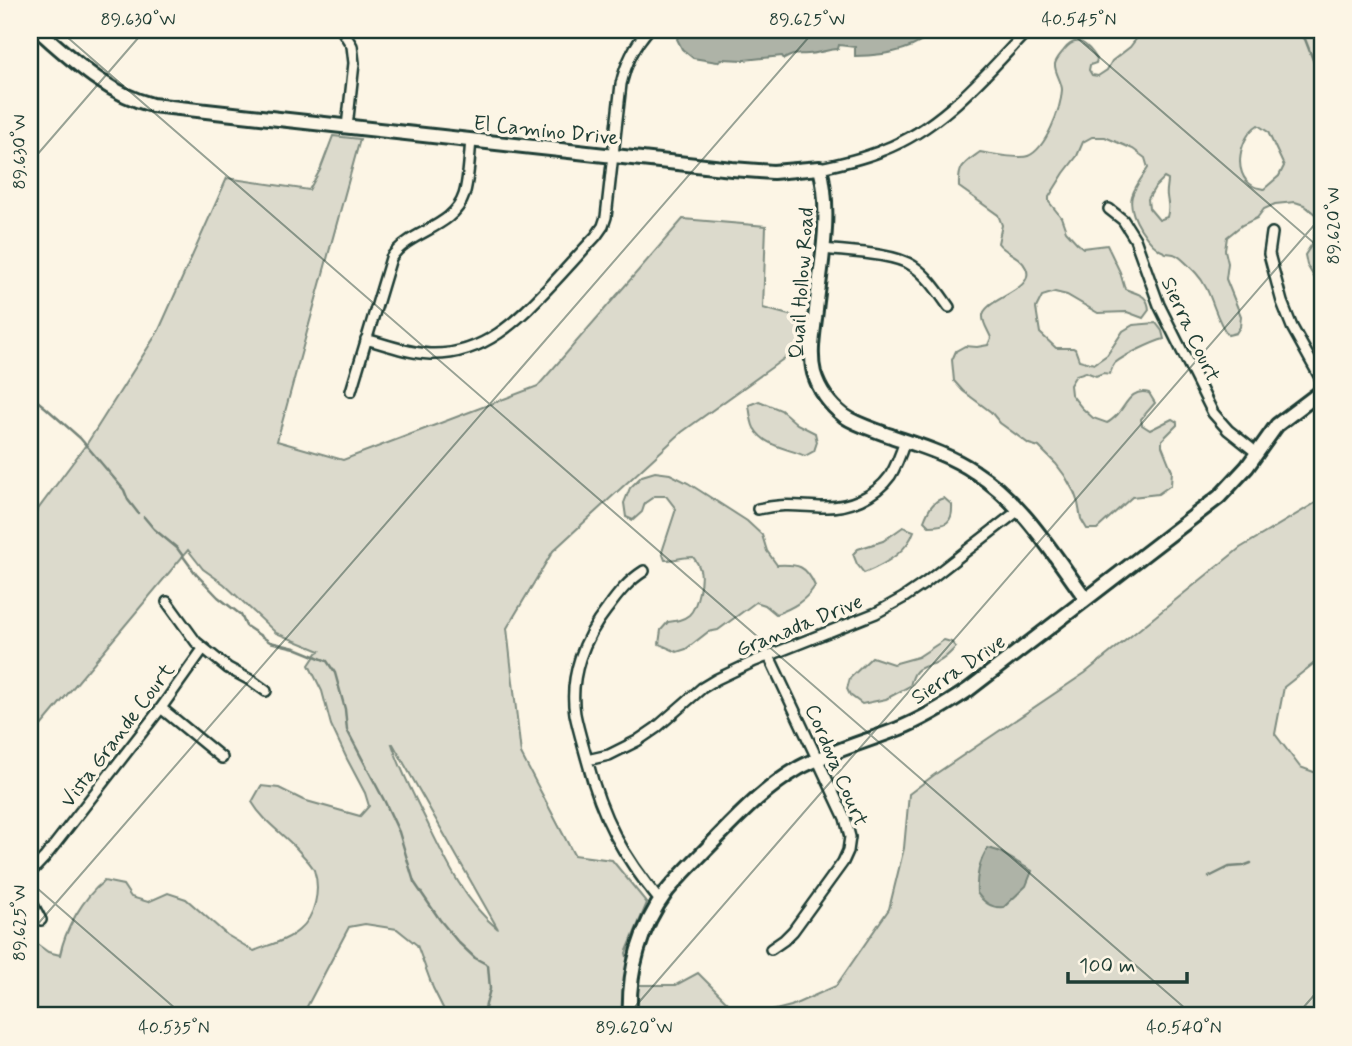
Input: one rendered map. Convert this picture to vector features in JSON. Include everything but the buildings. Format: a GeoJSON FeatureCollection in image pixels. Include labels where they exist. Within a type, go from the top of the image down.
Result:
{"type":"FeatureCollection","features":[{"type":"Feature","properties":{"kind":"street","name":"El Camino Drive"},"geometry":{"type":"LineString","coordinates":[[38,30],[100,82],[137,102],[159,107],[763,172],[793,171],[859,159],[884,150],[927,127],[961,99],[1028,30]]}},
{"type":"Feature","properties":{"kind":"street"},"geometry":{"type":"LineString","coordinates":[[342,30],[352,46],[355,62],[347,127]]}},
{"type":"Feature","properties":{"kind":"street"},"geometry":{"type":"LineString","coordinates":[[366,339],[416,352],[446,353],[484,342],[512,325],[526,312],[600,231],[606,217],[621,84],[625,68],[636,46],[648,30]]}},
{"type":"Feature","properties":{"kind":"street"},"geometry":{"type":"LineString","coordinates":[[351,391],[387,268],[395,252],[404,243],[448,217],[463,199],[471,141]]}},
{"type":"Feature","properties":{"kind":"street","name":"Quail Hollow Road"},"geometry":{"type":"LineString","coordinates":[[820,167],[826,207],[812,352],[814,373],[819,386],[832,404],[848,418],[951,458],[999,490],[1019,510],[1086,598]]}},
{"type":"Feature","properties":{"kind":"street","name":"Sierra Court"},"geometry":{"type":"LineString","coordinates":[[1109,209],[1123,220],[1135,239],[1159,305],[1213,413],[1228,430],[1257,453]]}},
{"type":"Feature","properties":{"kind":"street"},"geometry":{"type":"LineString","coordinates":[[1272,233],[1269,254],[1282,302],[1292,327],[1322,381]]}},
{"type":"Feature","properties":{"kind":"street"},"geometry":{"type":"LineString","coordinates":[[823,249],[890,257],[908,263],[926,277],[949,307]]}},
{"type":"Feature","properties":{"kind":"street","name":"Sierra Drive"},"geometry":{"type":"LineString","coordinates":[[630,1016],[631,980],[640,940],[648,922],[660,901],[683,874],[750,805],[785,777],[817,759],[900,729],[968,690],[1219,497],[1238,478],[1277,425],[1322,391]]}},
{"type":"Feature","properties":{"kind":"street"},"geometry":{"type":"LineString","coordinates":[[758,509],[786,504],[832,507],[865,497],[877,490],[890,475],[905,441]]}},
{"type":"Feature","properties":{"kind":"street","name":"Granada Drive"},"geometry":{"type":"LineString","coordinates":[[587,760],[609,755],[637,741],[702,688],[730,672],[876,612],[903,598],[1019,510]]}},
{"type":"Feature","properties":{"kind":"street"},"geometry":{"type":"LineString","coordinates":[[644,571],[622,588],[590,633],[580,656],[574,706],[599,802],[611,830],[626,857],[660,901]]}},
{"type":"Feature","properties":{"kind":"street"},"geometry":{"type":"LineString","coordinates":[[167,602],[186,630],[204,649],[228,668],[266,691]]}},
{"type":"Feature","properties":{"kind":"street","name":"Vista Grande Court"},"geometry":{"type":"LineString","coordinates":[[30,873],[45,858],[204,649]]}},
{"type":"Feature","properties":{"kind":"street","name":"Cordova Court"},"geometry":{"type":"LineString","coordinates":[[769,656],[845,818],[850,837],[848,851],[838,871],[793,931],[771,949]]}},
{"type":"Feature","properties":{"kind":"street"},"geometry":{"type":"LineString","coordinates":[[161,708],[222,758]]}},
{"type":"Feature","properties":{"kind":"street"},"geometry":{"type":"LineString","coordinates":[[30,899],[41,920]]}},
{"type":"Feature","properties":{"kind":"shaded area"},"geometry":{"type":"Polygon","coordinates":[[[684,30],[937,30],[909,47],[877,55],[855,56],[855,47],[839,45],[838,49],[793,55],[784,59],[782,56],[722,59],[717,62],[693,58],[682,49],[677,39],[684,30]]]}},
{"type":"Feature","properties":{"kind":"shaded area"},"geometry":{"type":"Polygon","coordinates":[[[1143,30],[1322,30],[1322,297],[1305,255],[1312,244],[1318,224],[1316,215],[1304,205],[1295,202],[1275,204],[1264,209],[1257,218],[1242,225],[1227,237],[1226,279],[1241,316],[1240,327],[1236,333],[1228,335],[1202,280],[1178,256],[1159,250],[1146,237],[1136,220],[1131,203],[1132,196],[1148,168],[1145,158],[1133,149],[1105,137],[1092,137],[1083,142],[1077,156],[1049,197],[1049,202],[1061,217],[1066,231],[1083,248],[1107,245],[1125,289],[1144,298],[1149,310],[1143,318],[1127,312],[1098,313],[1067,295],[1055,292],[1042,296],[1036,308],[1040,333],[1056,348],[1073,348],[1079,360],[1094,364],[1107,355],[1123,331],[1133,325],[1156,323],[1164,339],[1119,360],[1110,374],[1096,376],[1086,372],[1076,375],[1070,385],[1071,394],[1093,418],[1107,423],[1134,395],[1149,393],[1155,403],[1141,419],[1142,425],[1150,430],[1172,419],[1177,422],[1162,440],[1172,471],[1171,485],[1158,494],[1132,497],[1097,529],[1087,529],[1081,519],[1074,492],[1056,464],[1039,447],[1029,444],[1000,423],[954,381],[952,360],[956,351],[965,346],[988,345],[991,338],[983,320],[985,311],[990,305],[1017,289],[1027,276],[1026,268],[1017,257],[998,243],[1002,225],[998,215],[959,187],[959,180],[963,166],[980,152],[1024,157],[1035,152],[1041,145],[1056,117],[1061,98],[1062,87],[1055,64],[1069,45],[1078,42],[1090,49],[1097,59],[1096,63],[1090,65],[1089,70],[1092,75],[1098,76],[1130,47],[1143,30]],[[1258,125],[1247,137],[1240,155],[1240,164],[1246,180],[1254,187],[1264,189],[1279,176],[1284,166],[1268,132],[1258,125]],[[1164,178],[1148,199],[1149,208],[1159,220],[1167,217],[1168,211],[1168,180],[1164,178]]]}},
{"type":"Feature","properties":{"kind":"shaded area"},"geometry":{"type":"Polygon","coordinates":[[[333,136],[360,139],[277,441],[343,460],[538,386],[683,219],[766,226],[763,308],[800,318],[800,347],[682,432],[553,551],[507,628],[521,754],[574,855],[612,860],[647,903],[626,953],[634,985],[676,985],[698,973],[741,1016],[447,1016],[417,945],[397,929],[365,924],[349,927],[302,1016],[30,1016],[30,952],[37,944],[48,952],[60,955],[76,915],[104,881],[123,885],[131,897],[148,902],[168,893],[186,899],[227,935],[254,951],[283,940],[305,925],[313,911],[317,894],[316,878],[311,865],[252,802],[261,786],[279,788],[303,800],[360,816],[369,806],[331,725],[322,691],[309,665],[320,651],[276,633],[224,584],[203,569],[188,550],[30,739],[30,520],[88,442],[159,330],[227,178],[309,190],[333,136]],[[393,744],[407,781],[456,878],[475,906],[498,929],[393,744]]]}},
{"type":"Feature","properties":{"kind":"shaded area"},"geometry":{"type":"Polygon","coordinates":[[[759,401],[781,410],[797,424],[815,433],[817,442],[814,451],[805,456],[764,439],[753,426],[749,405],[759,401]]]}},
{"type":"Feature","properties":{"kind":"shaded area"},"geometry":{"type":"Polygon","coordinates":[[[655,472],[670,474],[688,483],[747,521],[762,535],[767,551],[777,565],[800,567],[815,586],[798,603],[776,614],[756,602],[686,649],[677,652],[659,644],[661,630],[668,622],[684,618],[692,611],[701,578],[699,566],[693,557],[665,560],[662,552],[676,509],[666,496],[655,496],[645,503],[642,512],[633,520],[626,517],[624,503],[630,488],[642,476],[655,472]]]}},
{"type":"Feature","properties":{"kind":"shaded area"},"geometry":{"type":"Polygon","coordinates":[[[944,498],[952,505],[950,520],[944,524],[929,526],[924,521],[929,510],[936,501],[944,498]]]}},
{"type":"Feature","properties":{"kind":"shaded area"},"geometry":{"type":"Polygon","coordinates":[[[1322,499],[1322,657],[1284,687],[1275,734],[1300,767],[1322,775],[1322,1016],[752,1016],[791,1006],[836,986],[889,909],[904,848],[909,794],[1085,673],[1240,548],[1322,499]]]}},
{"type":"Feature","properties":{"kind":"shaded area"},"geometry":{"type":"Polygon","coordinates":[[[903,527],[914,531],[906,545],[887,562],[864,573],[853,554],[858,549],[883,541],[903,527]]]}},
{"type":"Feature","properties":{"kind":"shaded area"},"geometry":{"type":"Polygon","coordinates":[[[944,640],[956,647],[941,661],[917,671],[910,686],[886,699],[862,704],[850,695],[847,689],[850,678],[872,657],[893,664],[918,657],[944,640]]]}},
{"type":"Feature","properties":{"kind":"shaded area"},"geometry":{"type":"Polygon","coordinates":[[[988,848],[1032,871],[1026,886],[1004,907],[989,904],[977,893],[979,870],[988,848]]]}},
{"type":"Feature","properties":{"kind":"waterway"},"geometry":{"type":"LineString","coordinates":[[1292,30],[1305,39],[1322,83]]}},
{"type":"Feature","properties":{"kind":"waterway"},"geometry":{"type":"LineString","coordinates":[[30,395],[80,438],[124,490],[138,513]]}},
{"type":"Feature","properties":{"kind":"waterway"},"geometry":{"type":"LineString","coordinates":[[144,517],[177,548],[196,574],[218,597],[241,615],[246,626],[270,642],[295,648],[327,661],[335,673],[345,709],[347,730],[399,832],[414,882],[458,942],[475,958],[488,965],[490,989],[483,1016]]}},
{"type":"Feature","properties":{"kind":"waterway"},"geometry":{"type":"LineString","coordinates":[[1209,877],[1229,867],[1251,863]]}}]}
